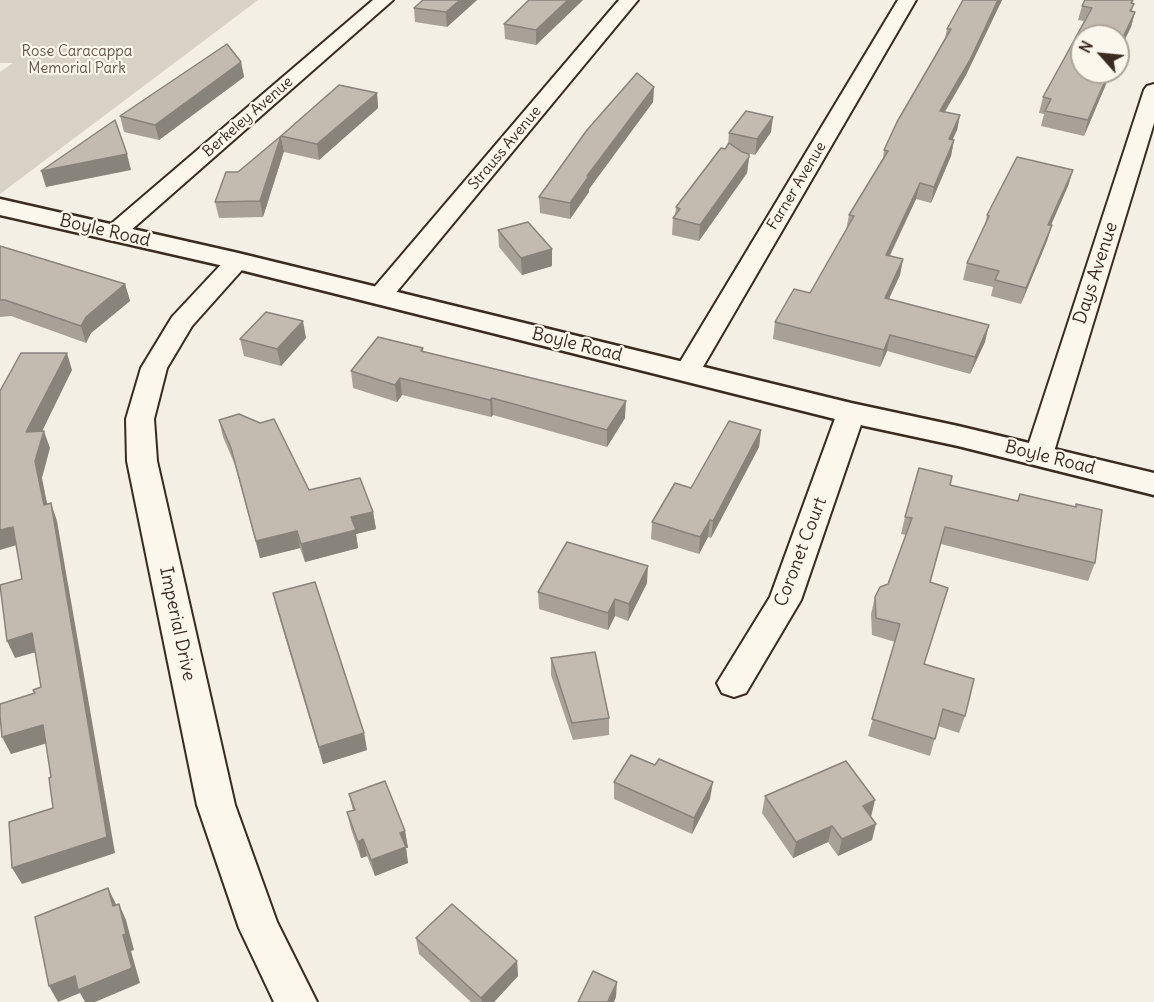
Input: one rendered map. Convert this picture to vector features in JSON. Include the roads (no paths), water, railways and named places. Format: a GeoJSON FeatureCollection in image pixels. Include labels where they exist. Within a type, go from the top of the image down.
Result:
{"type":"FeatureCollection","features":[{"type":"Feature","properties":{"kind":"street","name":"Berkeley Avenue"},"geometry":{"type":"LineString","coordinates":[[113,234],[384,0]]}},
{"type":"Feature","properties":{"kind":"street","name":"Strauss Avenue"},"geometry":{"type":"LineString","coordinates":[[380,296],[629,0]]}},
{"type":"Feature","properties":{"kind":"street","name":"Farner Avenue"},"geometry":{"type":"LineString","coordinates":[[687,372],[907,0]]}},
{"type":"Feature","properties":{"kind":"street","name":"Days Avenue"},"geometry":{"type":"LineString","coordinates":[[1039,455],[1154,90]]}},
{"type":"Feature","properties":{"kind":"street","name":"Boyle Road"},"geometry":{"type":"LineString","coordinates":[[0,207],[238,261],[851,413],[1039,455],[1154,484]]}},
{"type":"Feature","properties":{"kind":"street","name":"Imperial Drive"},"geometry":{"type":"LineString","coordinates":[[238,261],[181,322],[154,368],[140,419],[142,461],[216,805],[259,928],[296,1002]]}},
{"type":"Feature","properties":{"kind":"street","name":"Coronet Court"},"geometry":{"type":"LineString","coordinates":[[734,682],[785,600],[851,413]]}},
{"type":"Feature","properties":{"kind":"park label","name":"Rose Caracappa Memorial Park"},"geometry":{"type":"Point","coordinates":[77,60]}}]}
